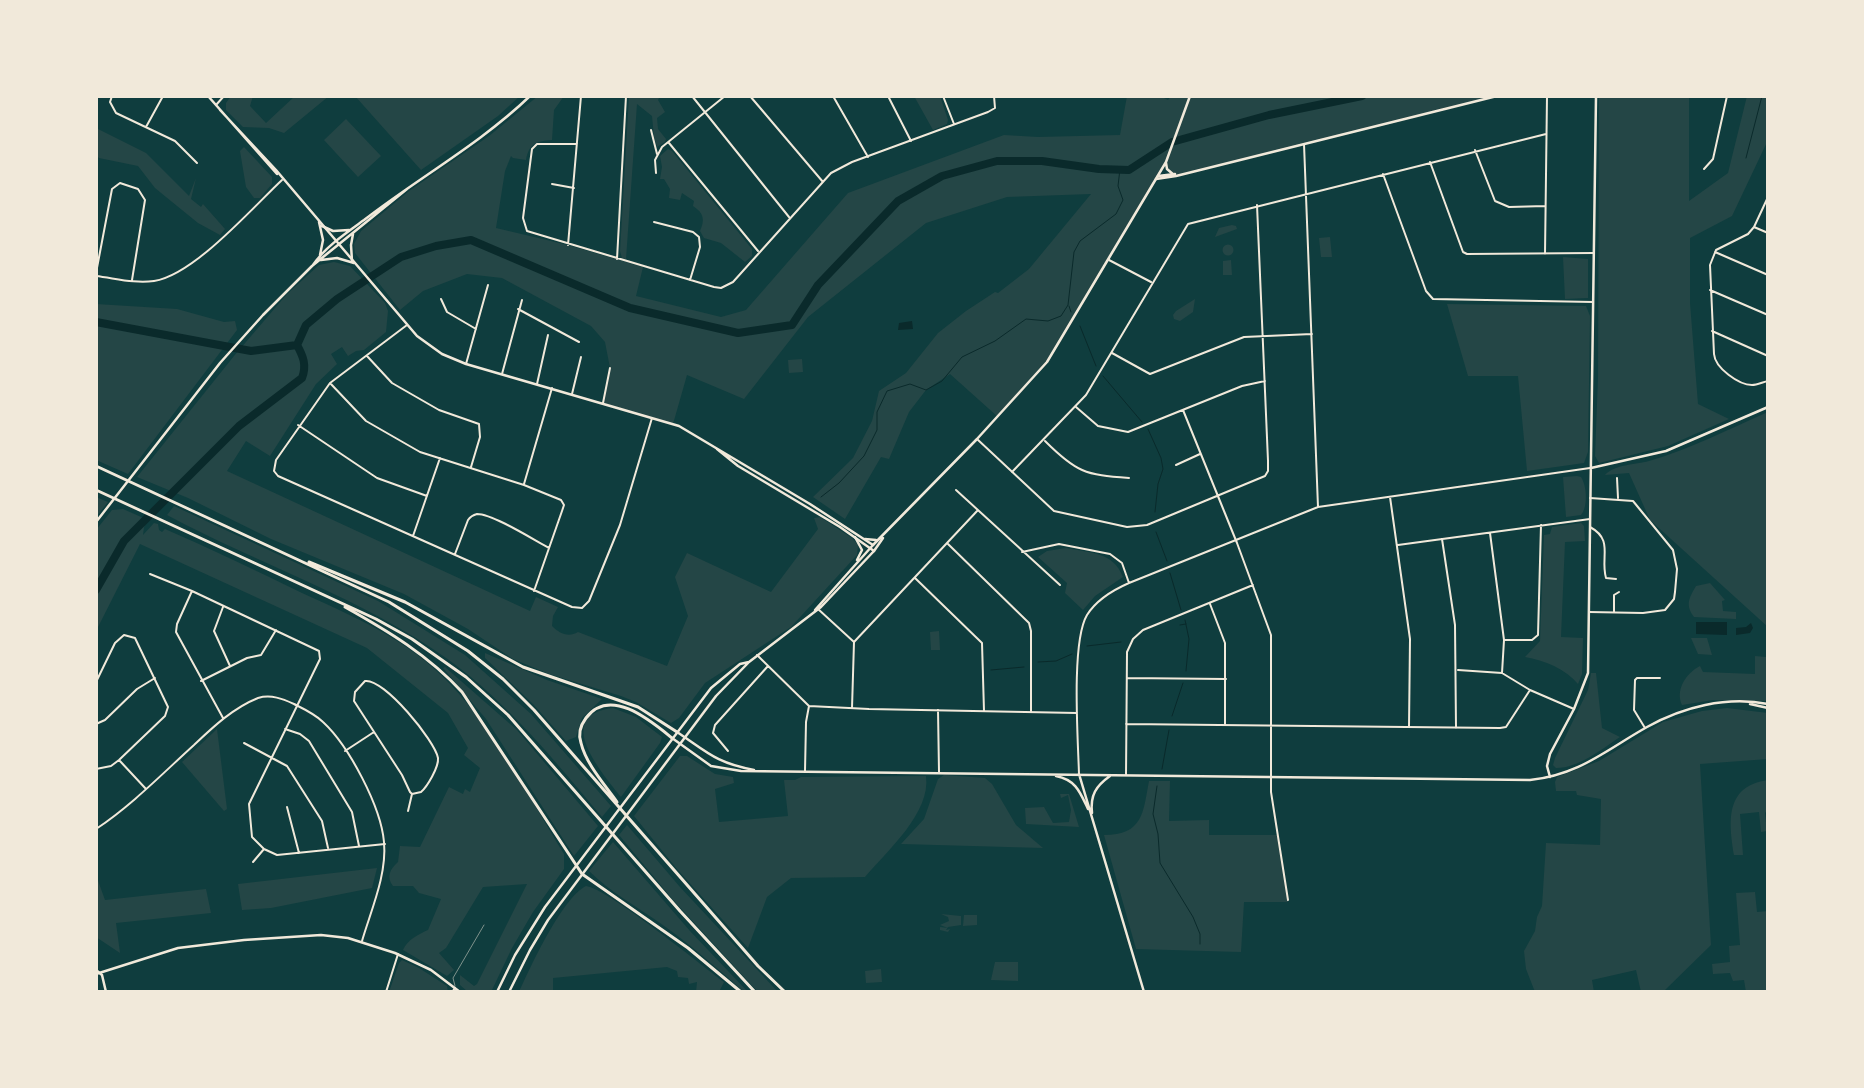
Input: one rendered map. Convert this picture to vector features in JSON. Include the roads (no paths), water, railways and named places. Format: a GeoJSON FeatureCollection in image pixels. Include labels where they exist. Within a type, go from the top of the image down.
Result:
{"type":"FeatureCollection","features":[{"type":"Feature","properties":{"kind":"highway"},"geometry":{"type":"LineString","coordinates":[[96,466],[389,602],[468,651],[503,680],[534,710],[758,966],[786,992]]}},
{"type":"Feature","properties":{"kind":"highway"},"geometry":{"type":"LineString","coordinates":[[96,490],[376,619],[412,639],[466,677],[508,715],[680,911],[755,992]]}},
{"type":"Feature","properties":{"kind":"highway"},"geometry":{"type":"LineString","coordinates":[[290,555],[398,598],[523,667],[638,707],[677,732]]}},
{"type":"Feature","properties":{"kind":"highway"},"geometry":{"type":"LineString","coordinates":[[326,596],[392,634],[440,668],[462,692],[512,765],[575,866],[582,874],[688,948],[741,992]]}},
{"type":"Feature","properties":{"kind":"highway"},"geometry":{"type":"LineString","coordinates":[[623,812],[585,754],[579,734],[583,722],[596,709],[611,704],[638,714],[672,738]]}},
{"type":"Feature","properties":{"kind":"street"},"geometry":{"type":"LineString","coordinates":[[112,96],[110,102],[116,113],[182,146],[197,163]]}},
{"type":"Feature","properties":{"kind":"street"},"geometry":{"type":"LineString","coordinates":[[146,127],[163,96]]}},
{"type":"Feature","properties":{"kind":"street"},"geometry":{"type":"LineString","coordinates":[[208,96],[408,325],[433,348],[466,364],[679,426],[794,494],[873,544],[875,549]]}},
{"type":"Feature","properties":{"kind":"street"},"geometry":{"type":"LineString","coordinates":[[216,106],[224,96]]}},
{"type":"Feature","properties":{"kind":"street"},"geometry":{"type":"LineString","coordinates":[[96,522],[220,363],[263,315],[320,258],[353,228],[500,123],[530,96]]}},
{"type":"Feature","properties":{"kind":"street"},"geometry":{"type":"LineString","coordinates":[[568,245],[581,96]]}},
{"type":"Feature","properties":{"kind":"street"},"geometry":{"type":"LineString","coordinates":[[617,259],[626,96]]}},
{"type":"Feature","properties":{"kind":"street"},"geometry":{"type":"LineString","coordinates":[[692,96],[790,218]]}},
{"type":"Feature","properties":{"kind":"street"},"geometry":{"type":"LineString","coordinates":[[657,154],[662,147],[726,96]]}},
{"type":"Feature","properties":{"kind":"street"},"geometry":{"type":"LineString","coordinates":[[750,96],[822,182]]}},
{"type":"Feature","properties":{"kind":"street"},"geometry":{"type":"LineString","coordinates":[[833,96],[868,157]]}},
{"type":"Feature","properties":{"kind":"street"},"geometry":{"type":"LineString","coordinates":[[888,96],[911,142]]}},
{"type":"Feature","properties":{"kind":"street"},"geometry":{"type":"LineString","coordinates":[[943,96],[954,125]]}},
{"type":"Feature","properties":{"kind":"street"},"geometry":{"type":"LineString","coordinates":[[576,144],[542,144],[534,146],[523,218],[524,225],[529,232],[690,281],[714,287],[724,287],[733,282],[822,182],[840,168],[993,109],[996,105],[994,96]]}},
{"type":"Feature","properties":{"kind":"street"},"geometry":{"type":"LineString","coordinates":[[509,992],[530,950],[586,868],[716,696],[757,655],[817,609],[875,549],[884,536],[977,440],[1047,362],[1166,162],[1190,96]]}},
{"type":"Feature","properties":{"kind":"street"},"geometry":{"type":"LineString","coordinates":[[1157,177],[1179,175],[1497,96]]}},
{"type":"Feature","properties":{"kind":"street"},"geometry":{"type":"LineString","coordinates":[[1545,254],[1547,96]]}},
{"type":"Feature","properties":{"kind":"street"},"geometry":{"type":"LineString","coordinates":[[1550,777],[1547,766],[1550,754],[1574,709],[1588,674],[1596,96]]}},
{"type":"Feature","properties":{"kind":"street"},"geometry":{"type":"LineString","coordinates":[[1704,169],[1713,159],[1727,96]]}},
{"type":"Feature","properties":{"kind":"street"},"geometry":{"type":"LineString","coordinates":[[650,130],[657,154],[656,173]]}},
{"type":"Feature","properties":{"kind":"street"},"geometry":{"type":"LineString","coordinates":[[1012,472],[1076,406],[1112,354],[1152,282],[1188,224],[1257,204],[1305,194],[1475,150],[1546,134]]}},
{"type":"Feature","properties":{"kind":"street"},"geometry":{"type":"LineString","coordinates":[[669,143],[759,252]]}},
{"type":"Feature","properties":{"kind":"street"},"geometry":{"type":"LineString","coordinates":[[1304,144],[1318,507]]}},
{"type":"Feature","properties":{"kind":"street"},"geometry":{"type":"LineString","coordinates":[[1475,150],[1495,201],[1509,207],[1545,206]]}},
{"type":"Feature","properties":{"kind":"street"},"geometry":{"type":"LineString","coordinates":[[1166,162],[1167,169],[1174,175]]}},
{"type":"Feature","properties":{"kind":"street"},"geometry":{"type":"LineString","coordinates":[[1430,162],[1463,252],[1467,254],[1593,254]]}},
{"type":"Feature","properties":{"kind":"street"},"geometry":{"type":"LineString","coordinates":[[1383,174],[1426,291],[1433,299],[1593,302]]}},
{"type":"Feature","properties":{"kind":"street"},"geometry":{"type":"LineString","coordinates":[[1157,177],[1179,175]]}},
{"type":"Feature","properties":{"kind":"street"},"geometry":{"type":"LineString","coordinates":[[132,280],[145,200],[138,189],[120,183],[112,189],[96,275],[132,280],[156,281],[190,265],[282,180]]}},
{"type":"Feature","properties":{"kind":"street"},"geometry":{"type":"LineString","coordinates":[[552,184],[574,188]]}},
{"type":"Feature","properties":{"kind":"street"},"geometry":{"type":"LineString","coordinates":[[336,243],[353,233],[407,188]]}},
{"type":"Feature","properties":{"kind":"street"},"geometry":{"type":"LineString","coordinates":[[1768,197],[1754,228],[1748,234],[1714,252],[1710,265],[1714,358],[1719,367],[1748,384],[1768,380]]}},
{"type":"Feature","properties":{"kind":"street"},"geometry":{"type":"LineString","coordinates":[[977,440],[1054,511],[1126,527],[1147,525],[1262,479],[1268,471],[1264,336],[1257,204]]}},
{"type":"Feature","properties":{"kind":"street"},"geometry":{"type":"LineString","coordinates":[[318,222],[322,240],[320,258]]}},
{"type":"Feature","properties":{"kind":"street"},"geometry":{"type":"LineString","coordinates":[[654,222],[693,232],[699,237],[700,247],[690,281]]}},
{"type":"Feature","properties":{"kind":"street"},"geometry":{"type":"LineString","coordinates":[[322,226],[338,231],[353,228]]}},
{"type":"Feature","properties":{"kind":"street"},"geometry":{"type":"LineString","coordinates":[[1754,228],[1768,233]]}},
{"type":"Feature","properties":{"kind":"street"},"geometry":{"type":"LineString","coordinates":[[353,233],[351,245],[353,262]]}},
{"type":"Feature","properties":{"kind":"street"},"geometry":{"type":"LineString","coordinates":[[1714,252],[1768,275]]}},
{"type":"Feature","properties":{"kind":"street"},"geometry":{"type":"LineString","coordinates":[[320,258],[337,258],[353,262]]}},
{"type":"Feature","properties":{"kind":"street"},"geometry":{"type":"LineString","coordinates":[[1109,260],[1152,282]]}},
{"type":"Feature","properties":{"kind":"street"},"geometry":{"type":"LineString","coordinates":[[466,364],[488,285]]}},
{"type":"Feature","properties":{"kind":"street"},"geometry":{"type":"LineString","coordinates":[[1710,290],[1768,315]]}},
{"type":"Feature","properties":{"kind":"street"},"geometry":{"type":"LineString","coordinates":[[441,299],[447,312],[476,329]]}},
{"type":"Feature","properties":{"kind":"street"},"geometry":{"type":"LineString","coordinates":[[502,374],[518,309],[522,300]]}},
{"type":"Feature","properties":{"kind":"street"},"geometry":{"type":"LineString","coordinates":[[518,309],[578,342]]}},
{"type":"Feature","properties":{"kind":"street"},"geometry":{"type":"LineString","coordinates":[[408,325],[330,383],[298,425],[276,460],[273,467],[278,476],[578,609],[587,604],[620,525],[652,417]]}},
{"type":"Feature","properties":{"kind":"street"},"geometry":{"type":"LineString","coordinates":[[1712,331],[1768,356]]}},
{"type":"Feature","properties":{"kind":"street"},"geometry":{"type":"LineString","coordinates":[[1112,354],[1150,374],[1242,337],[1312,334]]}},
{"type":"Feature","properties":{"kind":"street"},"geometry":{"type":"LineString","coordinates":[[537,384],[548,335]]}},
{"type":"Feature","properties":{"kind":"street"},"geometry":{"type":"LineString","coordinates":[[367,356],[383,375],[398,386],[439,410],[478,424],[480,437],[471,467]]}},
{"type":"Feature","properties":{"kind":"street"},"geometry":{"type":"LineString","coordinates":[[572,394],[581,357]]}},
{"type":"Feature","properties":{"kind":"street"},"geometry":{"type":"LineString","coordinates":[[603,403],[610,368]]}},
{"type":"Feature","properties":{"kind":"street"},"geometry":{"type":"LineString","coordinates":[[1076,406],[1098,426],[1124,432],[1133,431],[1242,386],[1265,381]]}},
{"type":"Feature","properties":{"kind":"street"},"geometry":{"type":"LineString","coordinates":[[330,383],[366,421],[420,452],[524,485],[561,500],[564,505],[534,591]]}},
{"type":"Feature","properties":{"kind":"street"},"geometry":{"type":"LineString","coordinates":[[524,485],[552,388]]}},
{"type":"Feature","properties":{"kind":"street"},"geometry":{"type":"LineString","coordinates":[[1144,992],[1079,774],[1077,713],[1080,640],[1084,623],[1100,600],[1129,583],[1318,507],[1591,468],[1666,451],[1768,407]]}},
{"type":"Feature","properties":{"kind":"street"},"geometry":{"type":"LineString","coordinates":[[1183,410],[1236,540],[1269,628],[1272,643],[1272,803],[1288,900]]}},
{"type":"Feature","properties":{"kind":"street"},"geometry":{"type":"LineString","coordinates":[[298,425],[377,478],[426,496]]}},
{"type":"Feature","properties":{"kind":"street"},"geometry":{"type":"LineString","coordinates":[[1044,440],[1070,465],[1079,470],[1092,474],[1128,478]]}},
{"type":"Feature","properties":{"kind":"street"},"geometry":{"type":"LineString","coordinates":[[717,449],[750,474],[870,548],[875,549]]}},
{"type":"Feature","properties":{"kind":"street"},"geometry":{"type":"LineString","coordinates":[[1176,464],[1200,454]]}},
{"type":"Feature","properties":{"kind":"street"},"geometry":{"type":"LineString","coordinates":[[413,536],[440,458]]}},
{"type":"Feature","properties":{"kind":"street"},"geometry":{"type":"LineString","coordinates":[[1618,478],[1618,500]]}},
{"type":"Feature","properties":{"kind":"street"},"geometry":{"type":"LineString","coordinates":[[956,490],[1060,585]]}},
{"type":"Feature","properties":{"kind":"street"},"geometry":{"type":"LineString","coordinates":[[1390,497],[1410,639],[1409,728]]}},
{"type":"Feature","properties":{"kind":"street"},"geometry":{"type":"LineString","coordinates":[[1589,612],[1665,610],[1674,599],[1676,575],[1673,550],[1666,539],[1633,501],[1590,498]]}},
{"type":"Feature","properties":{"kind":"street"},"geometry":{"type":"LineString","coordinates":[[852,708],[854,642],[978,510]]}},
{"type":"Feature","properties":{"kind":"street"},"geometry":{"type":"LineString","coordinates":[[455,555],[468,520],[471,516],[477,514],[509,526],[549,548]]}},
{"type":"Feature","properties":{"kind":"street"},"geometry":{"type":"LineString","coordinates":[[1398,545],[1590,519]]}},
{"type":"Feature","properties":{"kind":"street"},"geometry":{"type":"LineString","coordinates":[[1504,640],[1532,640],[1538,635],[1541,525]]}},
{"type":"Feature","properties":{"kind":"street"},"geometry":{"type":"LineString","coordinates":[[1590,527],[1599,532],[1603,538],[1606,578],[1616,579]]}},
{"type":"Feature","properties":{"kind":"street"},"geometry":{"type":"LineString","coordinates":[[1490,533],[1504,640],[1502,673]]}},
{"type":"Feature","properties":{"kind":"street"},"geometry":{"type":"LineString","coordinates":[[817,609],[873,544],[884,536]]}},
{"type":"Feature","properties":{"kind":"street"},"geometry":{"type":"LineString","coordinates":[[854,566],[862,550],[855,537]]}},
{"type":"Feature","properties":{"kind":"street"},"geometry":{"type":"LineString","coordinates":[[865,539],[872,541],[879,539]]}},
{"type":"Feature","properties":{"kind":"street"},"geometry":{"type":"LineString","coordinates":[[1442,539],[1455,625],[1458,670],[1456,728]]}},
{"type":"Feature","properties":{"kind":"street"},"geometry":{"type":"LineString","coordinates":[[948,544],[1029,623],[1031,631],[1030,711]]}},
{"type":"Feature","properties":{"kind":"street"},"geometry":{"type":"LineString","coordinates":[[1022,552],[1059,544],[1110,554],[1122,563],[1129,583]]}},
{"type":"Feature","properties":{"kind":"street"},"geometry":{"type":"LineString","coordinates":[[150,574],[192,591],[319,651],[320,659],[285,728],[249,808],[252,837],[264,849],[278,855],[385,844]]}},
{"type":"Feature","properties":{"kind":"street"},"geometry":{"type":"LineString","coordinates":[[915,578],[982,643],[984,711]]}},
{"type":"Feature","properties":{"kind":"street"},"geometry":{"type":"LineString","coordinates":[[1126,775],[1127,652],[1137,634],[1253,585]]}},
{"type":"Feature","properties":{"kind":"street"},"geometry":{"type":"LineString","coordinates":[[192,591],[177,624],[176,632],[201,681],[223,718]]}},
{"type":"Feature","properties":{"kind":"street"},"geometry":{"type":"LineString","coordinates":[[1614,612],[1614,595],[1620,592]]}},
{"type":"Feature","properties":{"kind":"street"},"geometry":{"type":"LineString","coordinates":[[1210,604],[1225,643],[1225,724]]}},
{"type":"Feature","properties":{"kind":"street"},"geometry":{"type":"LineString","coordinates":[[223,606],[214,631],[230,666]]}},
{"type":"Feature","properties":{"kind":"street"},"geometry":{"type":"LineString","coordinates":[[817,609],[854,642]]}},
{"type":"Feature","properties":{"kind":"street"},"geometry":{"type":"LineString","coordinates":[[201,681],[247,658],[261,655],[276,630]]}},
{"type":"Feature","properties":{"kind":"street"},"geometry":{"type":"LineString","coordinates":[[96,682],[115,643],[124,635],[135,638],[167,701],[167,711],[119,760],[111,766],[96,769]]}},
{"type":"Feature","properties":{"kind":"street"},"geometry":{"type":"LineString","coordinates":[[757,655],[809,706],[1077,713]]}},
{"type":"Feature","properties":{"kind":"street"},"geometry":{"type":"LineString","coordinates":[[498,992],[526,936],[575,866],[672,738],[711,688],[740,664],[749,662]]}},
{"type":"Feature","properties":{"kind":"street"},"geometry":{"type":"LineString","coordinates":[[728,751],[713,733],[715,725],[768,666]]}},
{"type":"Feature","properties":{"kind":"street"},"geometry":{"type":"LineString","coordinates":[[1458,670],[1502,673],[1530,690],[1574,709]]}},
{"type":"Feature","properties":{"kind":"street"},"geometry":{"type":"LineString","coordinates":[[96,724],[105,720],[137,689],[155,678]]}},
{"type":"Feature","properties":{"kind":"street"},"geometry":{"type":"LineString","coordinates":[[1127,678],[1226,679]]}},
{"type":"Feature","properties":{"kind":"street"},"geometry":{"type":"LineString","coordinates":[[1645,728],[1634,710],[1635,680],[1637,678],[1660,678]]}},
{"type":"Feature","properties":{"kind":"street"},"geometry":{"type":"LineString","coordinates":[[408,811],[412,794],[353,698],[359,685],[368,681],[376,683],[403,706],[437,755],[436,765],[424,790],[412,794]]}},
{"type":"Feature","properties":{"kind":"street"},"geometry":{"type":"LineString","coordinates":[[1126,724],[1409,728],[1506,727],[1530,690]]}},
{"type":"Feature","properties":{"kind":"street"},"geometry":{"type":"LineString","coordinates":[[96,829],[118,815],[223,718],[264,697],[277,697],[296,705],[323,721],[345,751],[377,806],[385,844],[379,886],[362,941]]}},
{"type":"Feature","properties":{"kind":"street"},"geometry":{"type":"LineString","coordinates":[[672,738],[702,762],[716,769],[1523,780],[1550,777],[1574,770],[1599,758],[1645,728],[1672,714],[1690,708],[1718,703],[1744,702],[1768,704]]}},
{"type":"Feature","properties":{"kind":"street"},"geometry":{"type":"LineString","coordinates":[[1744,702],[1768,708]]}},
{"type":"Feature","properties":{"kind":"street"},"geometry":{"type":"LineString","coordinates":[[806,771],[806,722],[809,706]]}},
{"type":"Feature","properties":{"kind":"street"},"geometry":{"type":"LineString","coordinates":[[938,710],[939,772]]}},
{"type":"Feature","properties":{"kind":"street"},"geometry":{"type":"LineString","coordinates":[[285,728],[306,737],[314,749],[352,812],[359,846]]}},
{"type":"Feature","properties":{"kind":"street"},"geometry":{"type":"LineString","coordinates":[[345,751],[374,732]]}},
{"type":"Feature","properties":{"kind":"street"},"geometry":{"type":"LineString","coordinates":[[677,732],[710,756],[724,763],[758,770]]}},
{"type":"Feature","properties":{"kind":"street"},"geometry":{"type":"LineString","coordinates":[[244,743],[272,756],[287,766],[322,821],[328,849]]}},
{"type":"Feature","properties":{"kind":"street"},"geometry":{"type":"LineString","coordinates":[[119,760],[146,789]]}},
{"type":"Feature","properties":{"kind":"street"},"geometry":{"type":"LineString","coordinates":[[1052,774],[1067,778],[1076,786],[1092,820]]}},
{"type":"Feature","properties":{"kind":"street"},"geometry":{"type":"LineString","coordinates":[[1092,820],[1093,794],[1099,785],[1112,775]]}},
{"type":"Feature","properties":{"kind":"street"},"geometry":{"type":"LineString","coordinates":[[287,807],[298,853]]}},
{"type":"Feature","properties":{"kind":"street"},"geometry":{"type":"LineString","coordinates":[[253,862],[264,849]]}},
{"type":"Feature","properties":{"kind":"street"},"geometry":{"type":"LineString","coordinates":[[98,973],[167,951],[193,946],[321,935],[362,941],[398,954],[431,970],[460,992]]}},
{"type":"Feature","properties":{"kind":"street"},"geometry":{"type":"LineString","coordinates":[[386,992],[398,954]]}},
{"type":"Feature","properties":{"kind":"street"},"geometry":{"type":"LineString","coordinates":[[96,970],[106,992]]}},
{"type":"Feature","properties":{"kind":"street"},"geometry":{"type":"LineString","coordinates":[[452,992],[455,988]]}},
{"type":"Feature","properties":{"kind":"lane"},"geometry":{"type":"LineString","coordinates":[[455,988],[453,978],[484,925]]}},
{"type":"Feature","properties":{"kind":"waterway"},"geometry":{"type":"LineString","coordinates":[[96,322],[251,351],[297,345],[306,325],[337,299],[401,257],[436,246],[471,240],[630,308],[738,333],[792,325],[818,285],[898,201],[942,176],[997,161],[1042,161],[1099,169],[1129,170],[1172,142],[1269,115],[1362,96]]}},
{"type":"Feature","properties":{"kind":"waterway"},"geometry":{"type":"LineString","coordinates":[[1746,158],[1762,96]]}},
{"type":"Feature","properties":{"kind":"waterway"},"geometry":{"type":"LineString","coordinates":[[821,497],[839,483],[864,456],[877,430],[877,412],[887,391],[910,384],[926,390],[942,381],[962,357],[995,341],[1026,319],[1048,321],[1061,316],[1068,305],[1074,252],[1080,241],[1116,214],[1123,200],[1118,186],[1120,169]]}},
{"type":"Feature","properties":{"kind":"waterway"},"geometry":{"type":"LineString","coordinates":[[1069,306],[1071,312]]}},
{"type":"Feature","properties":{"kind":"waterway"},"geometry":{"type":"LineString","coordinates":[[1080,326],[1096,366]]}},
{"type":"Feature","properties":{"kind":"waterway"},"geometry":{"type":"LineString","coordinates":[[96,590],[124,541],[239,426],[302,378],[304,361],[297,345]]}},
{"type":"Feature","properties":{"kind":"waterway"},"geometry":{"type":"LineString","coordinates":[[1103,376],[1142,422]]}},
{"type":"Feature","properties":{"kind":"waterway"},"geometry":{"type":"LineString","coordinates":[[1148,429],[1161,458],[1163,469],[1158,484],[1155,512]]}},
{"type":"Feature","properties":{"kind":"waterway"},"geometry":{"type":"LineString","coordinates":[[1156,532],[1167,561]]}},
{"type":"Feature","properties":{"kind":"waterway"},"geometry":{"type":"LineString","coordinates":[[1170,573],[1181,610]]}},
{"type":"Feature","properties":{"kind":"waterway"},"geometry":{"type":"LineString","coordinates":[[1185,620],[1189,639],[1186,671]]}},
{"type":"Feature","properties":{"kind":"waterway"},"geometry":{"type":"LineString","coordinates":[[1180,625],[1186,624]]}},
{"type":"Feature","properties":{"kind":"waterway"},"geometry":{"type":"LineString","coordinates":[[1087,646],[1121,642]]}},
{"type":"Feature","properties":{"kind":"waterway"},"geometry":{"type":"LineString","coordinates":[[1038,662],[1056,661],[1072,654]]}},
{"type":"Feature","properties":{"kind":"waterway"},"geometry":{"type":"LineString","coordinates":[[991,670],[1024,667]]}},
{"type":"Feature","properties":{"kind":"waterway"},"geometry":{"type":"LineString","coordinates":[[1172,716],[1183,683]]}},
{"type":"Feature","properties":{"kind":"waterway"},"geometry":{"type":"LineString","coordinates":[[1162,769],[1169,730]]}},
{"type":"Feature","properties":{"kind":"waterway"},"geometry":{"type":"LineString","coordinates":[[1157,786],[1153,814],[1158,834],[1160,863],[1193,917],[1200,934],[1200,944]]}}]}
